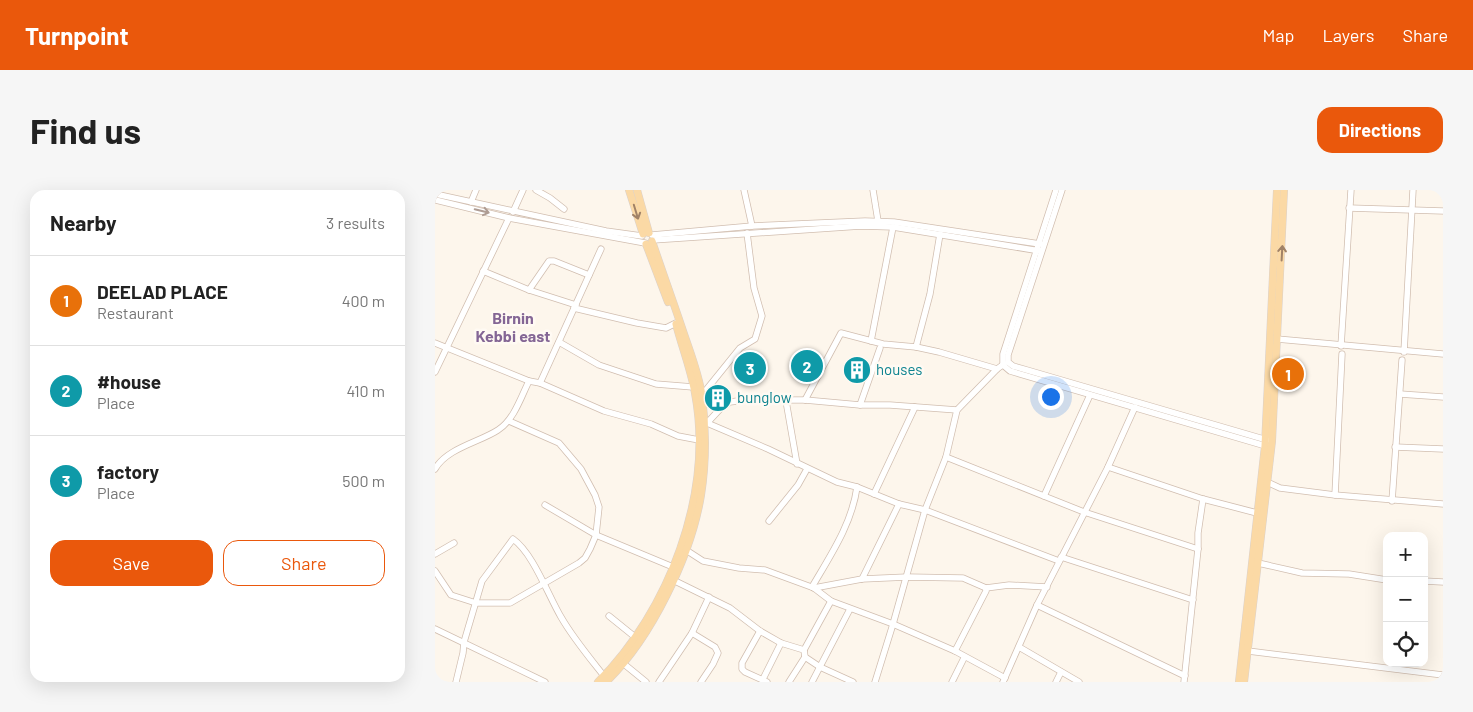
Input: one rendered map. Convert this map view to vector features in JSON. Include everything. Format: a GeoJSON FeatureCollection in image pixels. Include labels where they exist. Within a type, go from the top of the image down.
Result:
{"type":"FeatureCollection","features":[{"type":"Feature","properties":{"kind":"main road"},"geometry":{"type":"LineString","coordinates":[[598,682],[605,679],[624,664],[661,606],[686,550],[701,496],[705,453],[705,423],[702,396],[689,349],[629,190]]}},
{"type":"Feature","properties":{"kind":"main road"},"geometry":{"type":"LineString","coordinates":[[605,679],[656,604],[673,567],[691,512],[697,475],[699,440],[693,387],[676,323],[648,238],[637,190]]}},
{"type":"Feature","properties":{"kind":"main road"},"geometry":{"type":"LineString","coordinates":[[1245,682],[1267,482],[1277,190]]}},
{"type":"Feature","properties":{"kind":"main road"},"geometry":{"type":"LineString","coordinates":[[1239,682],[1257,513],[1269,444],[1277,339],[1284,190]]}},
{"type":"Feature","properties":{"kind":"street"},"geometry":{"type":"LineString","coordinates":[[471,202],[476,190]]}},
{"type":"Feature","properties":{"kind":"street"},"geometry":{"type":"LineString","coordinates":[[513,212],[523,190]]}},
{"type":"Feature","properties":{"kind":"street"},"geometry":{"type":"LineString","coordinates":[[536,190],[564,209]]}},
{"type":"Feature","properties":{"kind":"street"},"geometry":{"type":"LineString","coordinates":[[744,190],[752,226]]}},
{"type":"Feature","properties":{"kind":"street"},"geometry":{"type":"LineString","coordinates":[[873,190],[878,222]]}},
{"type":"Feature","properties":{"kind":"street"},"geometry":{"type":"LineString","coordinates":[[1040,248],[1056,190]]}},
{"type":"Feature","properties":{"kind":"street"},"geometry":{"type":"LineString","coordinates":[[875,682],[925,510],[946,457],[957,410],[1003,365],[1003,354],[1061,190]]}},
{"type":"Feature","properties":{"kind":"street"},"geometry":{"type":"LineString","coordinates":[[1341,346],[1351,190]]}},
{"type":"Feature","properties":{"kind":"street"},"geometry":{"type":"LineString","coordinates":[[1404,352],[1413,190]]}},
{"type":"Feature","properties":{"kind":"street"},"geometry":{"type":"LineString","coordinates":[[435,194],[513,212],[648,238],[752,226],[865,221],[1040,248]]}},
{"type":"Feature","properties":{"kind":"street"},"geometry":{"type":"LineString","coordinates":[[435,200],[509,218],[648,238],[861,226],[893,227],[1040,248]]}},
{"type":"Feature","properties":{"kind":"street"},"geometry":{"type":"LineString","coordinates":[[1349,208],[1443,211]]}},
{"type":"Feature","properties":{"kind":"street"},"geometry":{"type":"LineString","coordinates":[[435,372],[509,218]]}},
{"type":"Feature","properties":{"kind":"street"},"geometry":{"type":"LineString","coordinates":[[871,341],[893,227]]}},
{"type":"Feature","properties":{"kind":"street"},"geometry":{"type":"LineString","coordinates":[[702,396],[740,348],[755,339],[762,316],[754,288],[747,233]]}},
{"type":"Feature","properties":{"kind":"street"},"geometry":{"type":"LineString","coordinates":[[916,348],[930,294],[940,234]]}},
{"type":"Feature","properties":{"kind":"street"},"geometry":{"type":"LineString","coordinates":[[540,383],[601,249]]}},
{"type":"Feature","properties":{"kind":"street"},"geometry":{"type":"LineString","coordinates":[[529,290],[549,261],[589,275]]}},
{"type":"Feature","properties":{"kind":"street"},"geometry":{"type":"LineString","coordinates":[[483,271],[575,306],[637,323],[666,328],[676,323]]}},
{"type":"Feature","properties":{"kind":"street"},"geometry":{"type":"LineString","coordinates":[[805,400],[840,334],[843,333],[871,341],[1013,366],[1269,444]]}},
{"type":"Feature","properties":{"kind":"street"},"geometry":{"type":"LineString","coordinates":[[1277,339],[1404,352],[1443,354]]}},
{"type":"Feature","properties":{"kind":"street"},"geometry":{"type":"LineString","coordinates":[[559,342],[599,365],[656,384],[693,387]]}},
{"type":"Feature","properties":{"kind":"street"},"geometry":{"type":"LineString","coordinates":[[435,343],[529,381],[540,383],[604,410],[651,424],[678,436],[699,440]]}},
{"type":"Feature","properties":{"kind":"street"},"geometry":{"type":"LineString","coordinates":[[860,405],[880,348]]}},
{"type":"Feature","properties":{"kind":"street"},"geometry":{"type":"LineString","coordinates":[[1335,495],[1342,354]]}},
{"type":"Feature","properties":{"kind":"street"},"geometry":{"type":"LineString","coordinates":[[1392,501],[1402,360]]}},
{"type":"Feature","properties":{"kind":"street"},"geometry":{"type":"LineString","coordinates":[[1003,365],[1011,371],[1090,395],[1122,400],[1135,407],[1269,444]]}},
{"type":"Feature","properties":{"kind":"street"},"geometry":{"type":"LineString","coordinates":[[435,469],[437,465],[453,452],[498,430],[509,421],[529,381]]}},
{"type":"Feature","properties":{"kind":"street"},"geometry":{"type":"LineString","coordinates":[[1400,394],[1443,397]]}},
{"type":"Feature","properties":{"kind":"street"},"geometry":{"type":"LineString","coordinates":[[1044,496],[1090,395]]}},
{"type":"Feature","properties":{"kind":"street"},"geometry":{"type":"LineString","coordinates":[[957,410],[805,400],[745,400],[730,402],[705,423],[768,449],[837,482],[857,487],[899,504],[925,510],[1060,559],[1193,600]]}},
{"type":"Feature","properties":{"kind":"street"},"geometry":{"type":"LineString","coordinates":[[786,401],[797,464]]}},
{"type":"Feature","properties":{"kind":"street"},"geometry":{"type":"LineString","coordinates":[[874,494],[915,407]]}},
{"type":"Feature","properties":{"kind":"street"},"geometry":{"type":"LineString","coordinates":[[686,550],[703,561],[739,568],[765,570],[813,587],[831,601],[893,624],[955,652],[1004,680],[1037,606],[1108,466],[1135,407]]}},
{"type":"Feature","properties":{"kind":"street"},"geometry":{"type":"LineString","coordinates":[[435,570],[451,595],[475,603],[510,603],[585,558],[596,535],[599,507],[595,495],[581,469],[559,443],[509,421]]}},
{"type":"Feature","properties":{"kind":"street"},"geometry":{"type":"LineString","coordinates":[[1395,447],[1443,449]]}},
{"type":"Feature","properties":{"kind":"street"},"geometry":{"type":"LineString","coordinates":[[946,457],[1084,512],[1198,550]]}},
{"type":"Feature","properties":{"kind":"street"},"geometry":{"type":"LineString","coordinates":[[1108,466],[1203,499],[1257,513]]}},
{"type":"Feature","properties":{"kind":"street"},"geometry":{"type":"LineString","coordinates":[[769,521],[798,485],[807,469]]}},
{"type":"Feature","properties":{"kind":"street"},"geometry":{"type":"LineString","coordinates":[[1267,482],[1280,488],[1335,495],[1443,504]]}},
{"type":"Feature","properties":{"kind":"street"},"geometry":{"type":"LineString","coordinates":[[813,587],[840,539],[855,500],[857,487]]}},
{"type":"Feature","properties":{"kind":"street"},"geometry":{"type":"LineString","coordinates":[[1266,492],[1280,488]]}},
{"type":"Feature","properties":{"kind":"street"},"geometry":{"type":"LineString","coordinates":[[1037,606],[1185,679],[1198,550],[1197,534],[1203,499]]}},
{"type":"Feature","properties":{"kind":"street"},"geometry":{"type":"LineString","coordinates":[[862,579],[899,504]]}},
{"type":"Feature","properties":{"kind":"street"},"geometry":{"type":"LineString","coordinates":[[545,505],[596,535],[673,567]]}},
{"type":"Feature","properties":{"kind":"street"},"geometry":{"type":"LineString","coordinates":[[456,682],[464,642],[482,581],[513,539],[530,558],[574,638],[605,679]]}},
{"type":"Feature","properties":{"kind":"street"},"geometry":{"type":"LineString","coordinates":[[435,554],[454,543]]}},
{"type":"Feature","properties":{"kind":"street"},"geometry":{"type":"LineString","coordinates":[[1258,563],[1302,573],[1349,574],[1383,579]]}},
{"type":"Feature","properties":{"kind":"street"},"geometry":{"type":"LineString","coordinates":[[813,587],[862,579],[907,577],[963,578],[986,588],[1009,586],[1047,587]]}},
{"type":"Feature","properties":{"kind":"street"},"geometry":{"type":"LineString","coordinates":[[673,580],[730,608],[760,632],[804,653],[820,667],[853,682]]}},
{"type":"Feature","properties":{"kind":"street"},"geometry":{"type":"LineString","coordinates":[[1428,581],[1443,582]]}},
{"type":"Feature","properties":{"kind":"street"},"geometry":{"type":"LineString","coordinates":[[955,652],[986,588]]}},
{"type":"Feature","properties":{"kind":"street"},"geometry":{"type":"LineString","coordinates":[[659,682],[692,633],[709,598]]}},
{"type":"Feature","properties":{"kind":"street"},"geometry":{"type":"LineString","coordinates":[[789,682],[831,601]]}},
{"type":"Feature","properties":{"kind":"street"},"geometry":{"type":"LineString","coordinates":[[812,682],[849,609]]}},
{"type":"Feature","properties":{"kind":"street"},"geometry":{"type":"LineString","coordinates":[[609,616],[635,637]]}},
{"type":"Feature","properties":{"kind":"street"},"geometry":{"type":"LineString","coordinates":[[435,629],[545,682]]}},
{"type":"Feature","properties":{"kind":"street"},"geometry":{"type":"LineString","coordinates":[[760,632],[742,663],[741,669],[745,672],[765,681],[781,643]]}},
{"type":"Feature","properties":{"kind":"street"},"geometry":{"type":"LineString","coordinates":[[692,633],[715,647],[718,653],[701,682]]}},
{"type":"Feature","properties":{"kind":"street"},"geometry":{"type":"LineString","coordinates":[[1019,647],[1079,682]]}},
{"type":"Feature","properties":{"kind":"street"},"geometry":{"type":"LineString","coordinates":[[1248,651],[1443,675]]}},
{"type":"Feature","properties":{"kind":"street"},"geometry":{"type":"LineString","coordinates":[[952,682],[964,658]]}},
{"type":"Feature","properties":{"kind":"street"},"geometry":{"type":"LineString","coordinates":[[624,664],[646,682]]}},
{"type":"Feature","properties":{"kind":"street"},"geometry":{"type":"LineString","coordinates":[[1056,682],[1061,672]]}},
{"type":"Feature","properties":{"kind":"place","name":"#house"},"geometry":{"type":"Point","coordinates":[807,366]}},
{"type":"Feature","properties":{"kind":"place","name":"factory"},"geometry":{"type":"Point","coordinates":[750,368]}},
{"type":"Feature","properties":{"kind":"place","name":"houses"},"geometry":{"type":"Point","coordinates":[857,370]}},
{"type":"Feature","properties":{"kind":"place","name":"DEELAD PLACE"},"geometry":{"type":"Point","coordinates":[1288,374]}},
{"type":"Feature","properties":{"kind":"place","name":"bunglow"},"geometry":{"type":"Point","coordinates":[718,398]}},
{"type":"Feature","properties":{"kind":"district","name":"Birnin Kebbi east"},"geometry":{"type":"Point","coordinates":[513,327]}}]}
